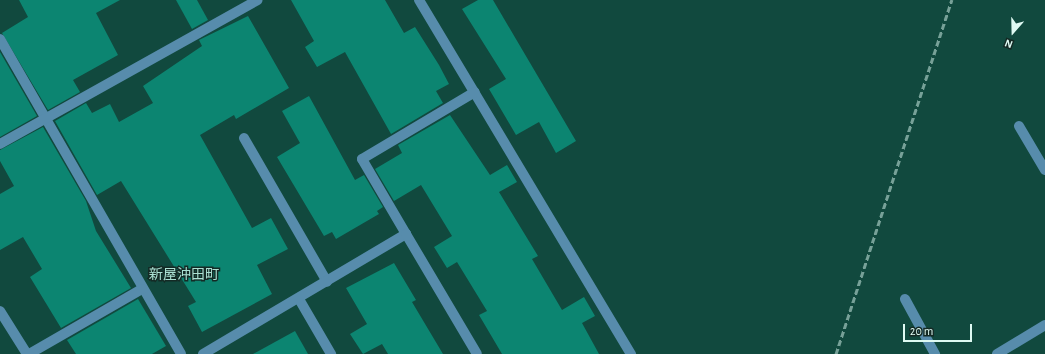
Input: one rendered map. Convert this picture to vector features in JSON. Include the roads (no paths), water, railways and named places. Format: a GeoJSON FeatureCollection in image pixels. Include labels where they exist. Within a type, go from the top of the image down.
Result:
{"type":"FeatureCollection","features":[{"type":"Feature","properties":{"kind":"street"},"geometry":{"type":"LineString","coordinates":[[0,144],[46,120],[258,0]]}},
{"type":"Feature","properties":{"kind":"street"},"geometry":{"type":"LineString","coordinates":[[419,0],[631,354]]}},
{"type":"Feature","properties":{"kind":"street"},"geometry":{"type":"LineString","coordinates":[[0,39],[142,289],[181,354]]}},
{"type":"Feature","properties":{"kind":"street"},"geometry":{"type":"LineString","coordinates":[[475,92],[362,159],[477,354]]}},
{"type":"Feature","properties":{"kind":"street"},"geometry":{"type":"LineString","coordinates":[[1019,126],[1045,170]]}},
{"type":"Feature","properties":{"kind":"street"},"geometry":{"type":"LineString","coordinates":[[244,138],[327,282]]}},
{"type":"Feature","properties":{"kind":"street"},"geometry":{"type":"LineString","coordinates":[[203,354],[299,299],[406,234]]}},
{"type":"Feature","properties":{"kind":"street"},"geometry":{"type":"LineString","coordinates":[[0,311],[28,354],[142,289]]}},
{"type":"Feature","properties":{"kind":"street"},"geometry":{"type":"LineString","coordinates":[[299,299],[331,354]]}},
{"type":"Feature","properties":{"kind":"street"},"geometry":{"type":"LineString","coordinates":[[905,299],[934,354]]}},
{"type":"Feature","properties":{"kind":"street"},"geometry":{"type":"LineString","coordinates":[[997,354],[1045,325]]}},
{"type":"Feature","properties":{"kind":"railway"},"geometry":{"type":"LineString","coordinates":[[836,354],[952,0]]}},
{"type":"Feature","properties":{"kind":"district","name":"新屋沖田町"},"geometry":{"type":"Point","coordinates":[184,275]}}]}
